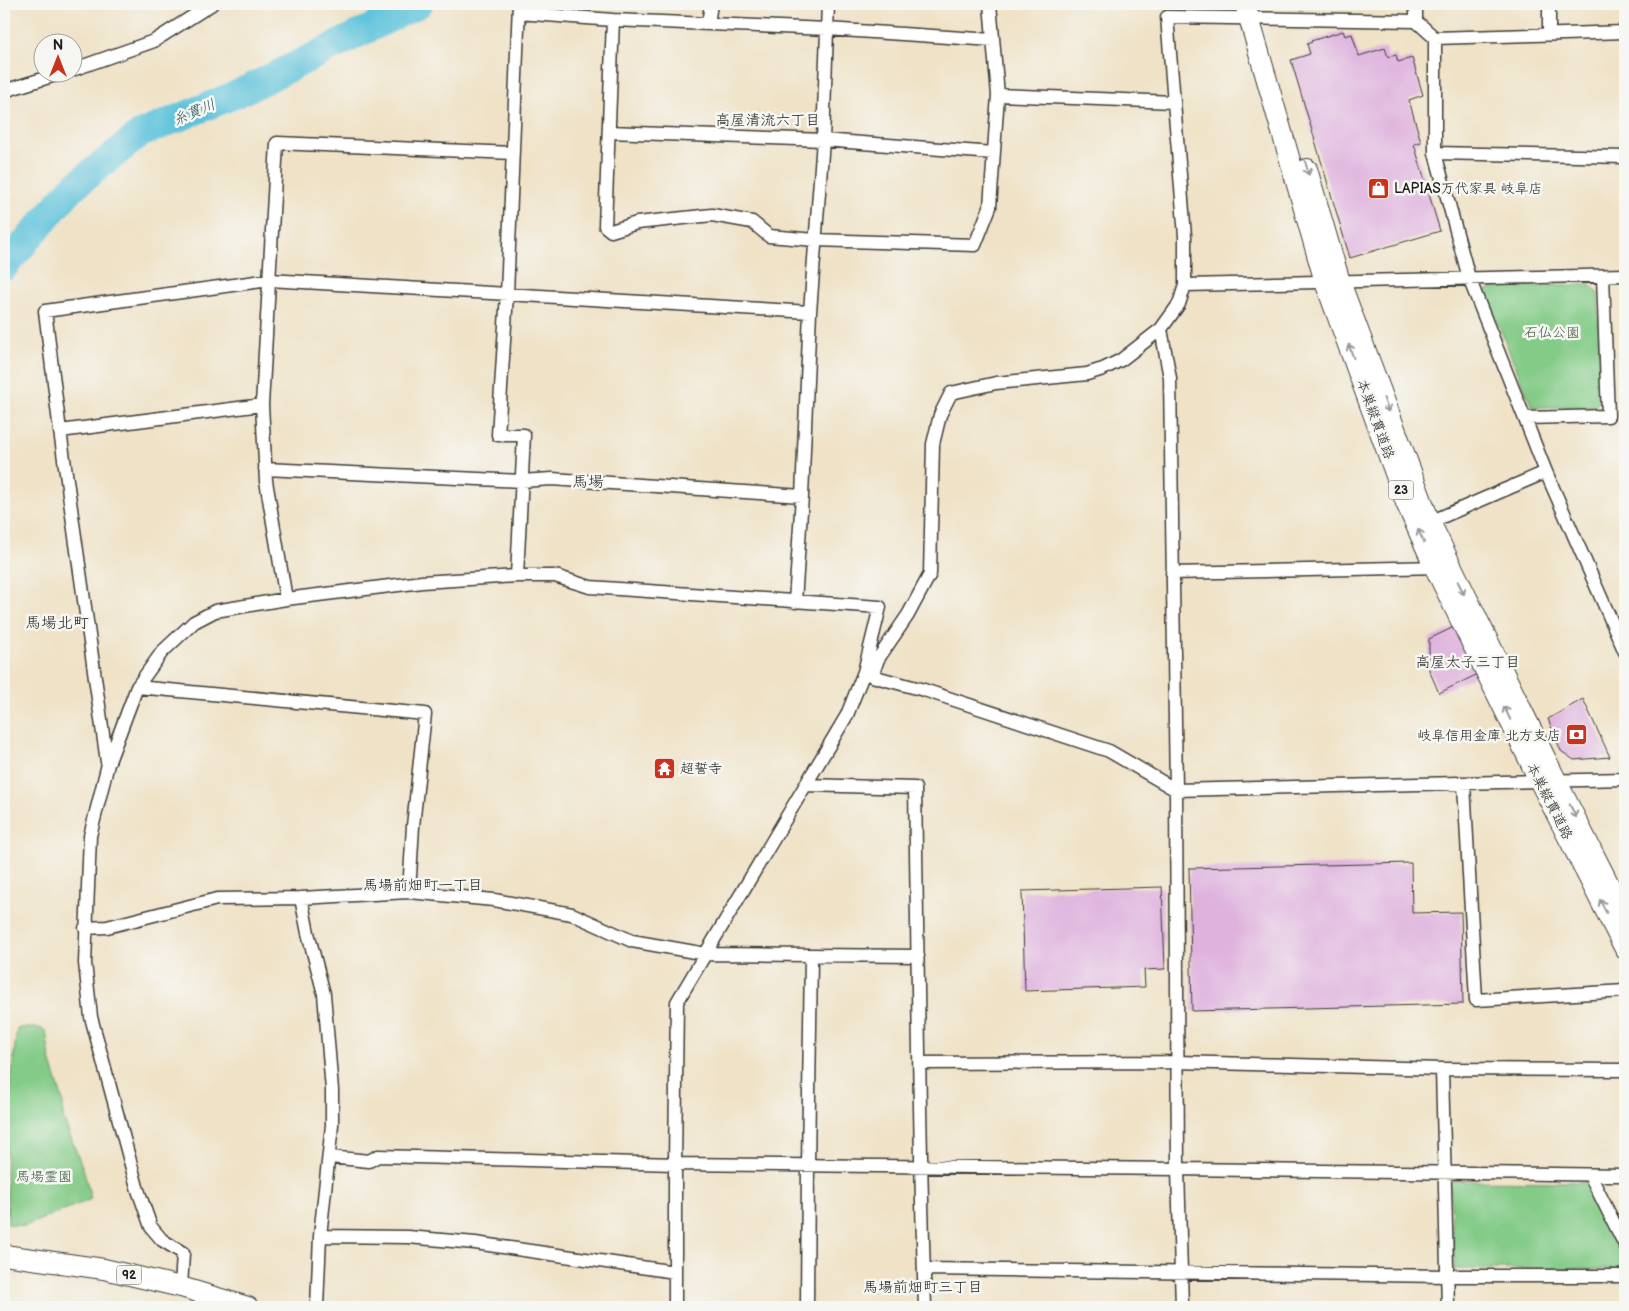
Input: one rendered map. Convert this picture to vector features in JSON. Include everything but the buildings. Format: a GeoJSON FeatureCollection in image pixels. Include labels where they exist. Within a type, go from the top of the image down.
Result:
{"type":"FeatureCollection","features":[{"type":"Feature","properties":{"kind":"main road","name":"本巣縦貫道路"},"geometry":{"type":"LineString","coordinates":[[1254,11],[1333,282],[1406,503],[1442,566],[1548,781],[1625,949]]}},
{"type":"Feature","properties":{"kind":"main road","name":"本巣縦貫道路"},"geometry":{"type":"LineString","coordinates":[[1333,282],[1430,522],[1442,566]]}},
{"type":"Feature","properties":{"kind":"main road","name":"本巣縦貫道路"},"geometry":{"type":"LineString","coordinates":[[1548,781],[1625,916]]}},
{"type":"Feature","properties":{"kind":"main road","name":"92"},"geometry":{"type":"LineString","coordinates":[[6,1256],[104,1268],[181,1287],[248,1307]]}},
{"type":"Feature","properties":{"kind":"street"},"geometry":{"type":"LineString","coordinates":[[82,66],[154,41],[212,4]]}},
{"type":"Feature","properties":{"kind":"street"},"geometry":{"type":"LineString","coordinates":[[708,24],[711,4]]}},
{"type":"Feature","properties":{"kind":"street"},"geometry":{"type":"LineString","coordinates":[[795,602],[802,496],[810,312],[823,140],[828,4]]}},
{"type":"Feature","properties":{"kind":"street"},"geometry":{"type":"LineString","coordinates":[[613,20],[605,226],[611,231],[637,223],[712,215],[752,222],[769,236],[815,240],[975,245],[990,206],[998,95],[990,4]]}},
{"type":"Feature","properties":{"kind":"street"},"geometry":{"type":"LineString","coordinates":[[1416,4],[1416,21]]}},
{"type":"Feature","properties":{"kind":"street"},"geometry":{"type":"LineString","coordinates":[[1549,4],[1549,34]]}},
{"type":"Feature","properties":{"kind":"street"},"geometry":{"type":"LineString","coordinates":[[517,576],[524,435],[498,435],[507,294],[519,8],[613,20],[826,29],[993,40]]}},
{"type":"Feature","properties":{"kind":"street"},"geometry":{"type":"LineString","coordinates":[[675,1307],[677,1002],[847,715],[868,674],[908,616],[930,574],[933,444],[940,415],[951,393],[996,383],[1087,374],[1103,369],[1121,360],[1161,329],[1179,304],[1185,285],[1185,236],[1167,17],[1254,11],[1416,21],[1435,38],[1625,32]]}},
{"type":"Feature","properties":{"kind":"street"},"geometry":{"type":"LineString","coordinates":[[1435,38],[1435,153],[1469,278],[1546,472],[1625,652]]}},
{"type":"Feature","properties":{"kind":"street"},"geometry":{"type":"LineString","coordinates":[[4,91],[33,82]]}},
{"type":"Feature","properties":{"kind":"street"},"geometry":{"type":"LineString","coordinates":[[998,95],[1174,102]]}},
{"type":"Feature","properties":{"kind":"street"},"geometry":{"type":"LineString","coordinates":[[609,132],[823,140],[993,153]]}},
{"type":"Feature","properties":{"kind":"street"},"geometry":{"type":"LineString","coordinates":[[286,599],[266,469],[262,405],[277,143],[513,153]]}},
{"type":"Feature","properties":{"kind":"street"},"geometry":{"type":"LineString","coordinates":[[1435,153],[1625,157]]}},
{"type":"Feature","properties":{"kind":"street"},"geometry":{"type":"LineString","coordinates":[[1185,285],[1625,275]]}},
{"type":"Feature","properties":{"kind":"street"},"geometry":{"type":"LineString","coordinates":[[1524,418],[1608,416],[1603,276]]}},
{"type":"Feature","properties":{"kind":"street"},"geometry":{"type":"LineString","coordinates":[[108,764],[60,431],[45,311],[269,280],[810,312]]}},
{"type":"Feature","properties":{"kind":"street"},"geometry":{"type":"LineString","coordinates":[[1161,329],[1170,378],[1176,790],[1178,1168],[1182,1307]]}},
{"type":"Feature","properties":{"kind":"street"},"geometry":{"type":"LineString","coordinates":[[60,431],[262,405]]}},
{"type":"Feature","properties":{"kind":"street"},"geometry":{"type":"LineString","coordinates":[[266,469],[521,481],[552,479],[802,496]]}},
{"type":"Feature","properties":{"kind":"street"},"geometry":{"type":"LineString","coordinates":[[1430,522],[1546,472]]}},
{"type":"Feature","properties":{"kind":"street"},"geometry":{"type":"LineString","coordinates":[[1172,573],[1442,566]]}},
{"type":"Feature","properties":{"kind":"street"},"geometry":{"type":"LineString","coordinates":[[181,1287],[183,1254],[162,1240],[151,1227],[137,1187],[91,1017],[85,963],[85,928],[90,836],[108,764],[137,687],[162,652],[194,622],[215,611],[286,599],[422,582],[517,576],[555,576],[590,588],[880,607],[868,674]]}},
{"type":"Feature","properties":{"kind":"street"},"geometry":{"type":"LineString","coordinates":[[868,674],[924,690],[1109,751],[1176,790],[1625,779]]}},
{"type":"Feature","properties":{"kind":"street"},"geometry":{"type":"LineString","coordinates":[[137,687],[425,714],[413,826],[410,892]]}},
{"type":"Feature","properties":{"kind":"street"},"geometry":{"type":"LineString","coordinates":[[1464,784],[1476,1000],[1625,991]]}},
{"type":"Feature","properties":{"kind":"street"},"geometry":{"type":"LineString","coordinates":[[806,785],[915,788],[925,1307]]}},
{"type":"Feature","properties":{"kind":"street"},"geometry":{"type":"LineString","coordinates":[[85,928],[107,927],[217,899],[301,898],[410,892],[494,900],[572,914],[632,941],[706,954],[918,956]]}},
{"type":"Feature","properties":{"kind":"street"},"geometry":{"type":"LineString","coordinates":[[301,898],[325,1003],[332,1090],[330,1157],[320,1236],[317,1307]]}},
{"type":"Feature","properties":{"kind":"street"},"geometry":{"type":"LineString","coordinates":[[807,1307],[811,956]]}},
{"type":"Feature","properties":{"kind":"street"},"geometry":{"type":"LineString","coordinates":[[920,1064],[1177,1062],[1442,1069],[1625,1070]]}},
{"type":"Feature","properties":{"kind":"street"},"geometry":{"type":"LineString","coordinates":[[1442,1069],[1448,1307]]}},
{"type":"Feature","properties":{"kind":"street"},"geometry":{"type":"LineString","coordinates":[[330,1157],[369,1161],[378,1156],[675,1164],[1178,1168],[1625,1175]]}},
{"type":"Feature","properties":{"kind":"street"},"geometry":{"type":"LineString","coordinates":[[1590,1175],[1625,1245]]}},
{"type":"Feature","properties":{"kind":"street"},"geometry":{"type":"LineString","coordinates":[[320,1236],[408,1237],[475,1243],[675,1272]]}},
{"type":"Feature","properties":{"kind":"street"},"geometry":{"type":"LineString","coordinates":[[924,1269],[1447,1276],[1625,1276]]}},
{"type":"Feature","properties":{"kind":"green space","name":"石仏公園"},"geometry":{"type":"Polygon","coordinates":[[[1590,284],[1598,292],[1601,399],[1595,407],[1532,407],[1485,292],[1493,287],[1590,284]]]}},
{"type":"Feature","properties":{"kind":"green space","name":"馬場霊園"},"geometry":{"type":"Polygon","coordinates":[[[17,1028],[40,1028],[46,1031],[50,1059],[63,1101],[63,1118],[84,1171],[91,1199],[25,1226],[8,1224],[6,1174],[8,1106],[17,1028]]]}},
{"type":"Feature","properties":{"kind":"green space"},"geometry":{"type":"Polygon","coordinates":[[[1450,1181],[1586,1182],[1625,1264],[1625,1269],[1454,1269],[1450,1181]]]}},
{"type":"Feature","properties":{"kind":"waterway","name":"糸貫川"},"geometry":{"type":"LineString","coordinates":[[4,267],[72,188],[140,134],[239,93],[419,4]]}},
{"type":"Feature","properties":{"kind":"place","name":"LAPIAS万代家具 岐阜店"},"geometry":{"type":"Point","coordinates":[1378,188]}},
{"type":"Feature","properties":{"kind":"place","name":"岐阜信用金庫 北方支店"},"geometry":{"type":"Point","coordinates":[1577,735]}},
{"type":"Feature","properties":{"kind":"place","name":"超誓寺"},"geometry":{"type":"Point","coordinates":[664,768]}},
{"type":"Feature","properties":{"kind":"district","name":"高屋清流六丁目"},"geometry":{"type":"Point","coordinates":[768,120]}},
{"type":"Feature","properties":{"kind":"district","name":"馬場"},"geometry":{"type":"Point","coordinates":[588,481]}},
{"type":"Feature","properties":{"kind":"district","name":"馬場北町"},"geometry":{"type":"Point","coordinates":[57,622]}},
{"type":"Feature","properties":{"kind":"district","name":"高屋太子三丁目"},"geometry":{"type":"Point","coordinates":[1468,662]}},
{"type":"Feature","properties":{"kind":"district","name":"馬場前畑町一丁目"},"geometry":{"type":"Point","coordinates":[423,885]}},
{"type":"Feature","properties":{"kind":"district","name":"馬場前畑町三丁目"},"geometry":{"type":"Point","coordinates":[923,1287]}}]}
